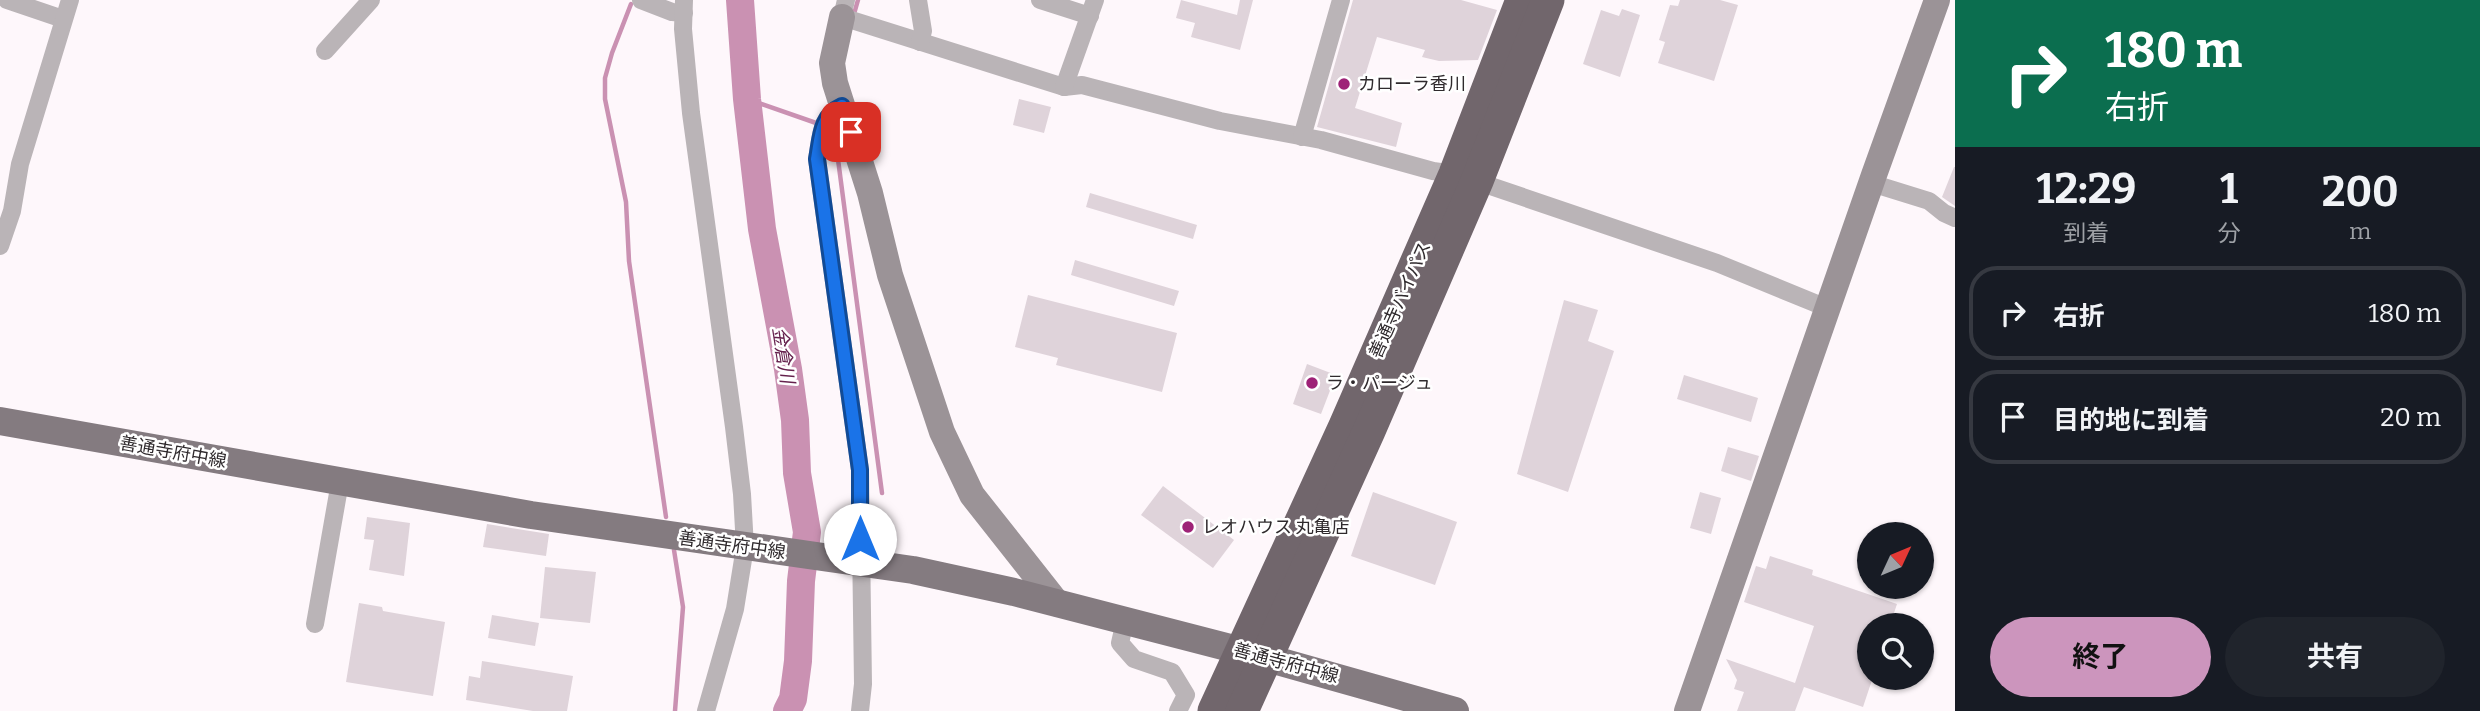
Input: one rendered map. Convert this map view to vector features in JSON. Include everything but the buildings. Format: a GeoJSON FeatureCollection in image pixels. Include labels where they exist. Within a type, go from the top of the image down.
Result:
{"type":"FeatureCollection","features":[{"type":"Feature","properties":{"kind":"highway","name":"善通寺バイパス"},"geometry":{"type":"LineString","coordinates":[[1214,711],[1255,654],[1369,431],[1466,178],[1522,0]]}},
{"type":"Feature","properties":{"kind":"highway","name":"善通寺バイパス"},"geometry":{"type":"LineString","coordinates":[[1466,178],[1548,0]]}},
{"type":"Feature","properties":{"kind":"highway","name":"善通寺バイパス"},"geometry":{"type":"LineString","coordinates":[[1242,711],[1255,654]]}},
{"type":"Feature","properties":{"kind":"main road","name":"善通寺府中線"},"geometry":{"type":"LineString","coordinates":[[0,421],[531,515],[967,581],[1255,654],[1445,709]]}},
{"type":"Feature","properties":{"kind":"street"},"geometry":{"type":"LineString","coordinates":[[7,0],[63,19]]}},
{"type":"Feature","properties":{"kind":"street"},"geometry":{"type":"LineString","coordinates":[[0,246],[12,211],[20,164],[70,0]]}},
{"type":"Feature","properties":{"kind":"street"},"geometry":{"type":"LineString","coordinates":[[640,0],[672,12],[684,7],[691,113],[742,494],[752,548],[706,711]]}},
{"type":"Feature","properties":{"kind":"street"},"geometry":{"type":"LineString","coordinates":[[918,0],[923,31],[920,42]]}},
{"type":"Feature","properties":{"kind":"street"},"geometry":{"type":"LineString","coordinates":[[1040,0],[1092,8],[1064,87]]}},
{"type":"Feature","properties":{"kind":"street"},"geometry":{"type":"LineString","coordinates":[[1302,137],[1341,0]]}},
{"type":"Feature","properties":{"kind":"street"},"geometry":{"type":"LineString","coordinates":[[1687,711],[1937,0]]}},
{"type":"Feature","properties":{"kind":"street"},"geometry":{"type":"LineString","coordinates":[[325,51],[368,1]]}},
{"type":"Feature","properties":{"kind":"street"},"geometry":{"type":"LineString","coordinates":[[860,711],[863,684],[853,562],[860,470],[817,159],[830,118],[832,63],[844,9],[920,42],[1064,87],[1082,85],[1220,121],[1321,140],[1466,178],[1717,263],[1827,308]]}},
{"type":"Feature","properties":{"kind":"street"},"geometry":{"type":"LineString","coordinates":[[830,118],[870,193],[890,275],[942,432],[972,495],[1058,604]]}},
{"type":"Feature","properties":{"kind":"street"},"geometry":{"type":"LineString","coordinates":[[1871,183],[1929,201],[1955,218]]}},
{"type":"Feature","properties":{"kind":"street"},"geometry":{"type":"LineString","coordinates":[[315,624],[340,482]]}},
{"type":"Feature","properties":{"kind":"street"},"geometry":{"type":"LineString","coordinates":[[1125,621],[1120,643],[1134,659],[1172,672],[1186,695],[1178,711]]}},
{"type":"Feature","properties":{"kind":"waterway","name":"金倉川"},"geometry":{"type":"LineString","coordinates":[[740,0],[747,99],[762,229],[788,369],[795,420],[797,473],[807,532],[801,581],[798,661],[793,699],[787,711]]}},
{"type":"Feature","properties":{"kind":"waterway"},"geometry":{"type":"LineString","coordinates":[[854,14],[858,0]]}},
{"type":"Feature","properties":{"kind":"waterway"},"geometry":{"type":"LineString","coordinates":[[631,4],[605,78],[605,99],[626,202],[629,261],[666,517]]}},
{"type":"Feature","properties":{"kind":"waterway"},"geometry":{"type":"LineString","coordinates":[[747,99],[819,124]]}},
{"type":"Feature","properties":{"kind":"waterway"},"geometry":{"type":"LineString","coordinates":[[828,127],[834,129],[882,493]]}},
{"type":"Feature","properties":{"kind":"waterway"},"geometry":{"type":"LineString","coordinates":[[674,550],[683,607],[675,711]]}},
{"type":"Feature","properties":{"kind":"place","name":"カローラ香川"},"geometry":{"type":"Point","coordinates":[1344,84]}},
{"type":"Feature","properties":{"kind":"place","name":"ラ・パージュ"},"geometry":{"type":"Point","coordinates":[1312,383]}},
{"type":"Feature","properties":{"kind":"place","name":"レオハウス 丸亀店"},"geometry":{"type":"Point","coordinates":[1188,527]}},
{"type":"Feature","properties":{"kind":"route"},"geometry":{"type":"LineString","coordinates":[[851,132],[842,106],[831,111],[826,119],[817,159],[860,470],[860,539]]}}]}
